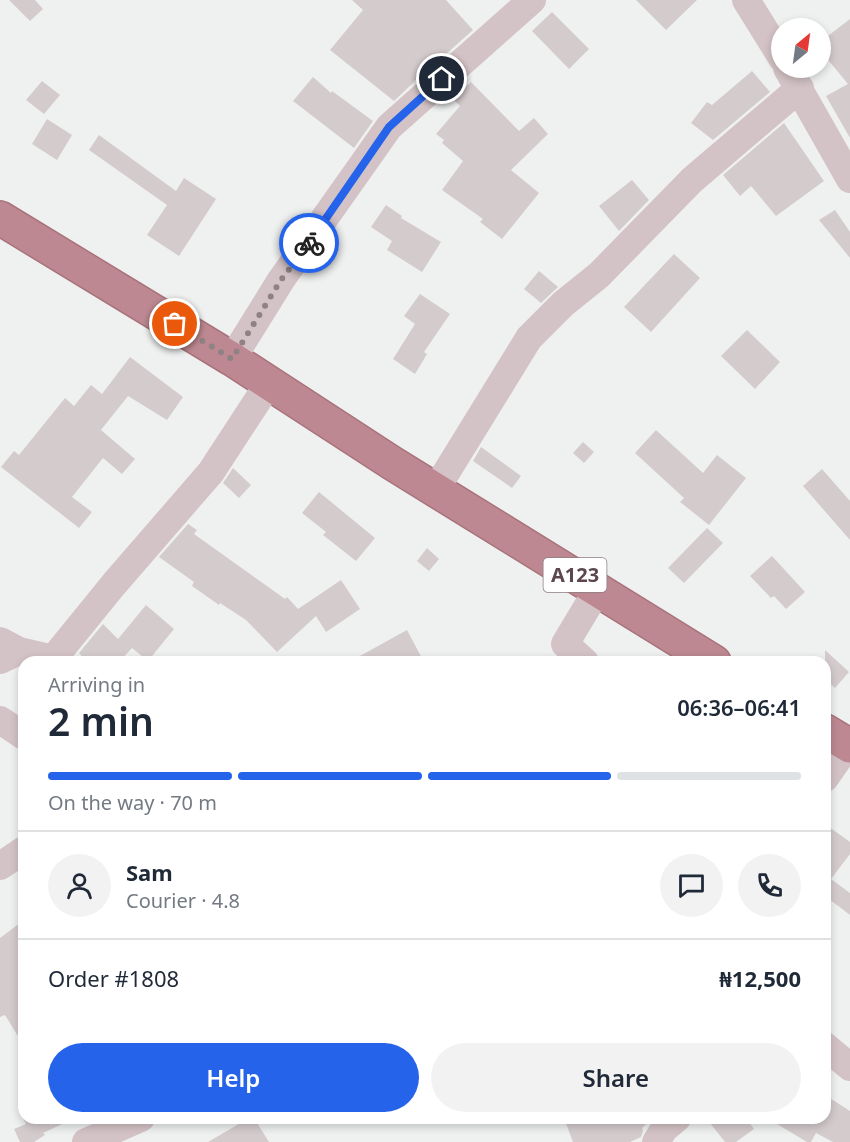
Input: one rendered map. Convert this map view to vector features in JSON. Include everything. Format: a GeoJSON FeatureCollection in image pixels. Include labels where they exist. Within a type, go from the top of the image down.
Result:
{"type":"FeatureCollection","features":[{"type":"Feature","properties":{"kind":"highway","name":"A123"},"geometry":{"type":"LineString","coordinates":[[2,222],[232,359],[704,656]]}},
{"type":"Feature","properties":{"kind":"street"},"geometry":{"type":"LineString","coordinates":[[232,359],[281,280],[389,127],[532,0]]}},
{"type":"Feature","properties":{"kind":"street"},"geometry":{"type":"LineString","coordinates":[[746,0],[771,40]]}},
{"type":"Feature","properties":{"kind":"street"},"geometry":{"type":"LineString","coordinates":[[436,489],[529,339],[563,304],[599,275],[793,78],[850,179]]}},
{"type":"Feature","properties":{"kind":"street"},"geometry":{"type":"LineString","coordinates":[[57,656],[114,584],[211,472],[268,383]]}},
{"type":"Feature","properties":{"kind":"street"},"geometry":{"type":"LineString","coordinates":[[578,656],[565,644],[598,589]]}},
{"type":"Feature","properties":{"kind":"street"},"geometry":{"type":"LineString","coordinates":[[6,651],[33,656]]}},
{"type":"Feature","properties":{"kind":"street"},"geometry":{"type":"LineString","coordinates":[[0,720],[18,732]]}},
{"type":"Feature","properties":{"kind":"street"},"geometry":{"type":"LineString","coordinates":[[831,764],[841,741]]}},
{"type":"Feature","properties":{"kind":"street"},"geometry":{"type":"LineString","coordinates":[[0,866],[18,854]]}},
{"type":"Feature","properties":{"kind":"street"},"geometry":{"type":"LineString","coordinates":[[831,1051],[850,1067]]}},
{"type":"Feature","properties":{"kind":"street"},"geometry":{"type":"LineString","coordinates":[[86,1142],[127,1124]]}},
{"type":"Feature","properties":{"kind":"street"},"geometry":{"type":"LineString","coordinates":[[656,1142],[670,1124]]}},
{"type":"Feature","properties":{"kind":"building"},"geometry":{"type":"Polygon","coordinates":[[[9,0],[35,0],[43,9],[30,21],[9,0]]]}},
{"type":"Feature","properties":{"kind":"building"},"geometry":{"type":"Polygon","coordinates":[[[352,0],[446,0],[473,30],[427,71],[425,69],[394,101],[330,50],[363,10],[352,0]]]}},
{"type":"Feature","properties":{"kind":"building"},"geometry":{"type":"Polygon","coordinates":[[[636,0],[697,0],[666,30],[636,0]]]}},
{"type":"Feature","properties":{"kind":"building"},"geometry":{"type":"Polygon","coordinates":[[[552,12],[589,49],[569,69],[532,31],[552,12]]]}},
{"type":"Feature","properties":{"kind":"building"},"geometry":{"type":"Polygon","coordinates":[[[850,19],[850,138],[826,96],[848,84],[831,63],[831,34],[850,19]]]}},
{"type":"Feature","properties":{"kind":"building"},"geometry":{"type":"Polygon","coordinates":[[[752,71],[770,92],[713,140],[691,123],[707,102],[712,105],[752,71]]]}},
{"type":"Feature","properties":{"kind":"building"},"geometry":{"type":"Polygon","coordinates":[[[313,77],[331,93],[332,91],[373,121],[354,148],[293,101],[313,77]]]}},
{"type":"Feature","properties":{"kind":"building"},"geometry":{"type":"Polygon","coordinates":[[[42,81],[60,95],[44,114],[26,100],[42,81]]]}},
{"type":"Feature","properties":{"kind":"building"},"geometry":{"type":"Polygon","coordinates":[[[471,82],[519,131],[534,118],[548,134],[511,170],[539,193],[502,239],[480,222],[483,219],[442,190],[463,161],[442,143],[444,140],[436,134],[460,106],[453,99],[471,82]]]}},
{"type":"Feature","properties":{"kind":"building"},"geometry":{"type":"Polygon","coordinates":[[[47,119],[72,135],[57,160],[32,144],[47,119]]]}},
{"type":"Feature","properties":{"kind":"building"},"geometry":{"type":"Polygon","coordinates":[[[784,123],[824,181],[776,216],[751,186],[740,196],[723,175],[784,123]]]}},
{"type":"Feature","properties":{"kind":"building"},"geometry":{"type":"Polygon","coordinates":[[[99,135],[176,191],[184,178],[216,199],[179,256],[147,235],[167,205],[89,150],[99,135]]]}},
{"type":"Feature","properties":{"kind":"building"},"geometry":{"type":"Polygon","coordinates":[[[632,180],[649,200],[619,231],[599,206],[632,180]]]}},
{"type":"Feature","properties":{"kind":"building"},"geometry":{"type":"Polygon","coordinates":[[[386,205],[402,216],[401,218],[441,242],[422,272],[387,250],[392,241],[371,227],[386,205]]]}},
{"type":"Feature","properties":{"kind":"building"},"geometry":{"type":"Polygon","coordinates":[[[835,210],[850,232],[850,258],[819,220],[835,210]]]}},
{"type":"Feature","properties":{"kind":"building"},"geometry":{"type":"Polygon","coordinates":[[[674,254],[700,278],[651,332],[624,307],[674,254]]]}},
{"type":"Feature","properties":{"kind":"building"},"geometry":{"type":"Polygon","coordinates":[[[539,271],[558,287],[541,303],[524,289],[539,271]]]}},
{"type":"Feature","properties":{"kind":"building"},"geometry":{"type":"Polygon","coordinates":[[[420,294],[450,314],[424,352],[427,354],[415,374],[393,359],[415,324],[404,316],[420,294]]]}},
{"type":"Feature","properties":{"kind":"building"},"geometry":{"type":"Polygon","coordinates":[[[747,330],[780,362],[755,389],[721,356],[747,330]]]}},
{"type":"Feature","properties":{"kind":"building"},"geometry":{"type":"Polygon","coordinates":[[[130,357],[183,397],[167,420],[128,396],[101,430],[135,459],[122,474],[103,458],[72,497],[92,512],[79,528],[1,467],[14,451],[19,455],[65,398],[74,406],[91,385],[102,394],[130,357]]]}},
{"type":"Feature","properties":{"kind":"building"},"geometry":{"type":"Polygon","coordinates":[[[656,430],[703,473],[717,455],[746,478],[709,525],[680,502],[684,498],[635,453],[656,430]]]}},
{"type":"Feature","properties":{"kind":"building"},"geometry":{"type":"Polygon","coordinates":[[[583,442],[594,452],[584,463],[573,453],[583,442]]]}},
{"type":"Feature","properties":{"kind":"building"},"geometry":{"type":"Polygon","coordinates":[[[481,447],[521,476],[512,488],[473,461],[481,447]]]}},
{"type":"Feature","properties":{"kind":"building"},"geometry":{"type":"Polygon","coordinates":[[[233,468],[251,485],[239,498],[223,483],[233,468]]]}},
{"type":"Feature","properties":{"kind":"building"},"geometry":{"type":"Polygon","coordinates":[[[822,469],[850,501],[850,540],[803,486],[822,469]]]}},
{"type":"Feature","properties":{"kind":"building"},"geometry":{"type":"Polygon","coordinates":[[[319,492],[375,538],[356,561],[323,535],[326,532],[302,513],[319,492]]]}},
{"type":"Feature","properties":{"kind":"building"},"geometry":{"type":"Polygon","coordinates":[[[188,524],[197,530],[194,534],[285,599],[287,597],[298,609],[341,580],[360,609],[326,632],[316,616],[277,652],[246,620],[192,586],[194,582],[159,557],[188,524]]]}},
{"type":"Feature","properties":{"kind":"building"},"geometry":{"type":"Polygon","coordinates":[[[707,528],[723,543],[684,583],[668,568],[707,528]]]}},
{"type":"Feature","properties":{"kind":"building"},"geometry":{"type":"Polygon","coordinates":[[[427,548],[439,559],[429,571],[417,561],[427,548]]]}},
{"type":"Feature","properties":{"kind":"building"},"geometry":{"type":"Polygon","coordinates":[[[772,556],[805,592],[786,609],[774,596],[771,598],[750,576],[772,556]]]}},
{"type":"Feature","properties":{"kind":"building"},"geometry":{"type":"Polygon","coordinates":[[[146,605],[174,629],[152,656],[142,656],[132,648],[125,656],[82,656],[79,653],[103,624],[118,639],[146,605]]]}},
{"type":"Feature","properties":{"kind":"building"},"geometry":{"type":"Polygon","coordinates":[[[407,630],[421,656],[360,656],[407,630]]]}},
{"type":"Feature","properties":{"kind":"building"},"geometry":{"type":"Polygon","coordinates":[[[825,650],[849,672],[835,688],[831,684],[831,656],[825,656],[825,650]]]}},
{"type":"Feature","properties":{"kind":"building"},"geometry":{"type":"Polygon","coordinates":[[[831,828],[850,842],[850,854],[831,879],[831,828]]]}},
{"type":"Feature","properties":{"kind":"building"},"geometry":{"type":"Polygon","coordinates":[[[831,879],[850,893],[850,915],[831,901],[831,879]]]}},
{"type":"Feature","properties":{"kind":"building"},"geometry":{"type":"Polygon","coordinates":[[[18,924],[18,1036],[5,1015],[0,1017],[0,938],[18,924]]]}},
{"type":"Feature","properties":{"kind":"building"},"geometry":{"type":"Polygon","coordinates":[[[831,1099],[850,1111],[850,1142],[833,1142],[816,1133],[811,1142],[807,1142],[777,1124],[831,1124],[831,1099]]]}},
{"type":"Feature","properties":{"kind":"building"},"geometry":{"type":"Polygon","coordinates":[[[26,1124],[62,1124],[43,1133],[45,1135],[34,1142],[20,1142],[14,1129],[26,1124]]]}},
{"type":"Feature","properties":{"kind":"building"},"geometry":{"type":"Polygon","coordinates":[[[239,1124],[258,1124],[269,1142],[208,1142],[239,1124]]]}},
{"type":"Feature","properties":{"kind":"building"},"geometry":{"type":"Polygon","coordinates":[[[566,1124],[646,1124],[642,1128],[641,1137],[630,1142],[573,1142],[566,1124]]]}},
{"type":"Feature","properties":{"kind":"building"},"geometry":{"type":"Polygon","coordinates":[[[711,1124],[750,1124],[754,1129],[736,1142],[725,1142],[711,1124]]]}},
{"type":"Feature","properties":{"kind":"way so far"},"geometry":{"type":"LineString","coordinates":[[175,324],[232,359],[281,280],[309,243]]}},
{"type":"Feature","properties":{"kind":"route"},"geometry":{"type":"LineString","coordinates":[[309,243],[389,127],[442,79]]}}]}
